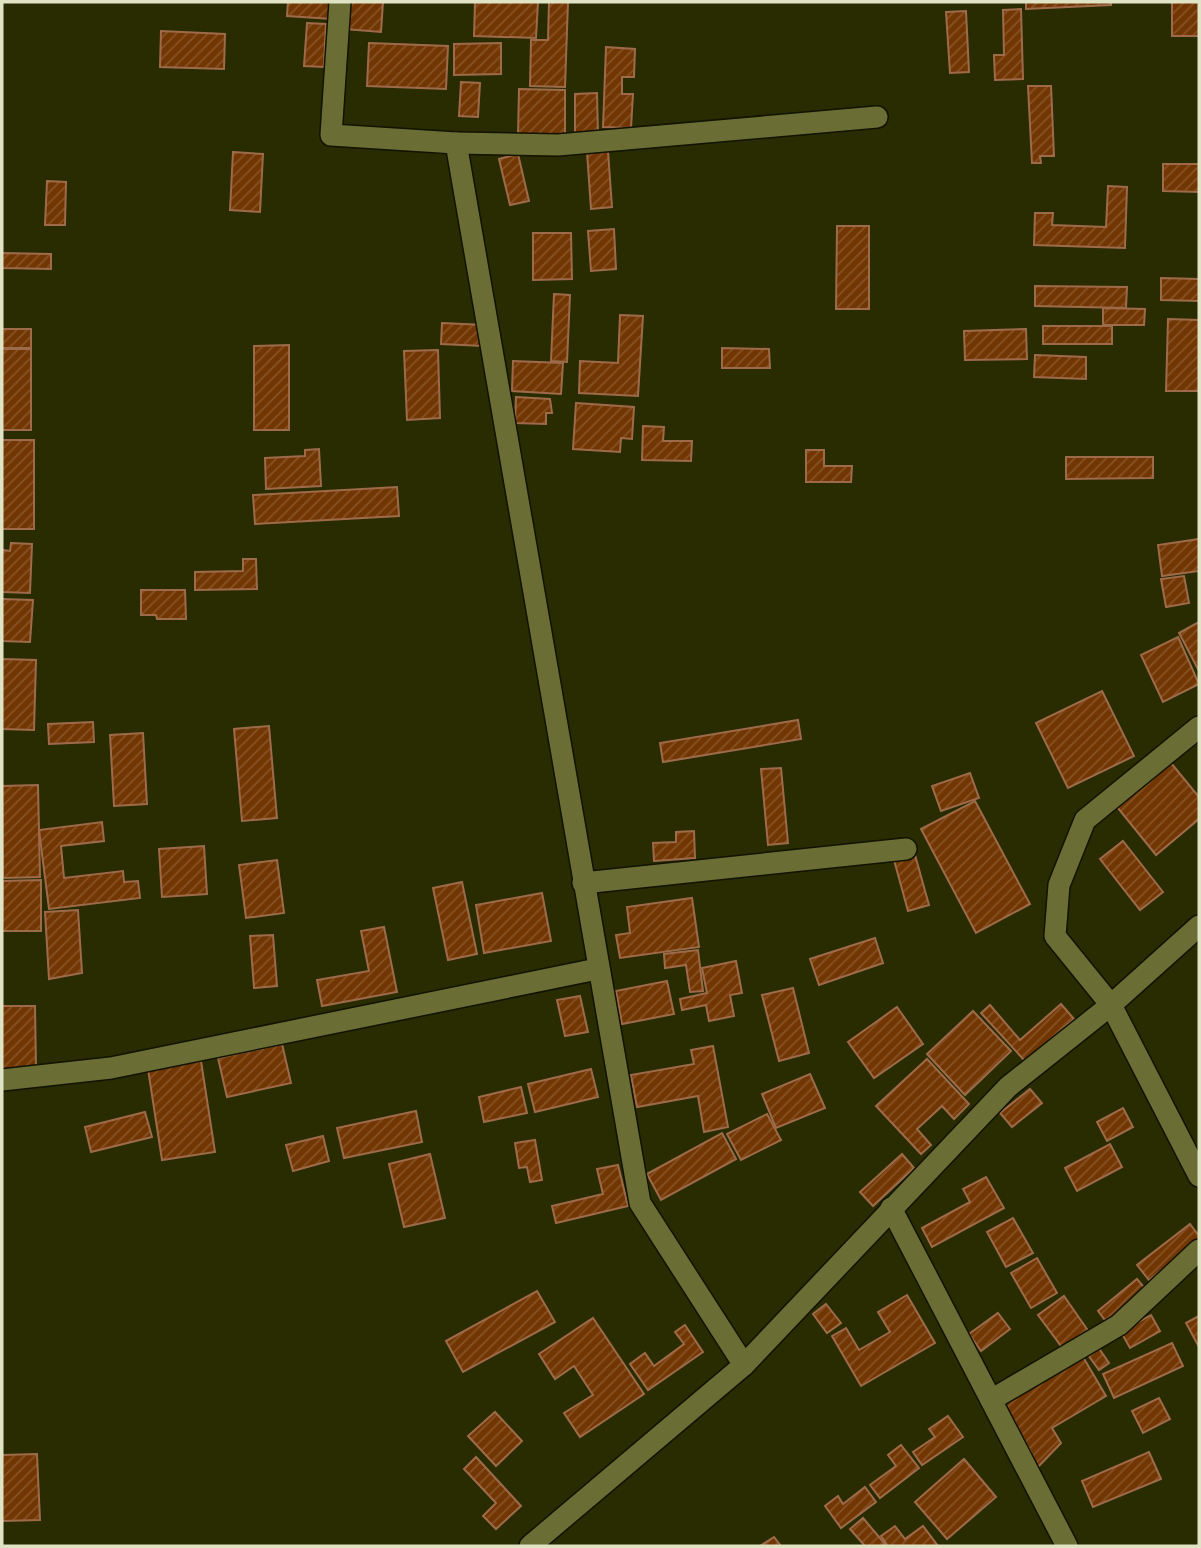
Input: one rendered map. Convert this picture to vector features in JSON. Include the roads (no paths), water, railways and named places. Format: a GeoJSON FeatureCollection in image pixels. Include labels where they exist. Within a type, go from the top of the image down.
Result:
{"type":"FeatureCollection","features":[{"type":"Feature","properties":{"kind":"street"},"geometry":{"type":"LineString","coordinates":[[340,2],[331,135],[456,143],[558,145],[877,117]]}},
{"type":"Feature","properties":{"kind":"street"},"geometry":{"type":"LineString","coordinates":[[456,143],[597,969],[640,1203],[744,1365]]}},
{"type":"Feature","properties":{"kind":"street"},"geometry":{"type":"LineString","coordinates":[[1199,727],[1085,820],[1059,885],[1055,936],[1111,1005],[1199,1176]]}},
{"type":"Feature","properties":{"kind":"street"},"geometry":{"type":"LineString","coordinates":[[583,883],[906,849]]}},
{"type":"Feature","properties":{"kind":"street"},"geometry":{"type":"LineString","coordinates":[[530,1546],[744,1365],[1008,1087],[1111,1005],[1199,926]]}},
{"type":"Feature","properties":{"kind":"street"},"geometry":{"type":"LineString","coordinates":[[2,1080],[111,1068],[597,969]]}},
{"type":"Feature","properties":{"kind":"street"},"geometry":{"type":"LineString","coordinates":[[891,1208],[1067,1546]]}},
{"type":"Feature","properties":{"kind":"street"},"geometry":{"type":"LineString","coordinates":[[991,1401],[1119,1325],[1199,1251]]}}]}
